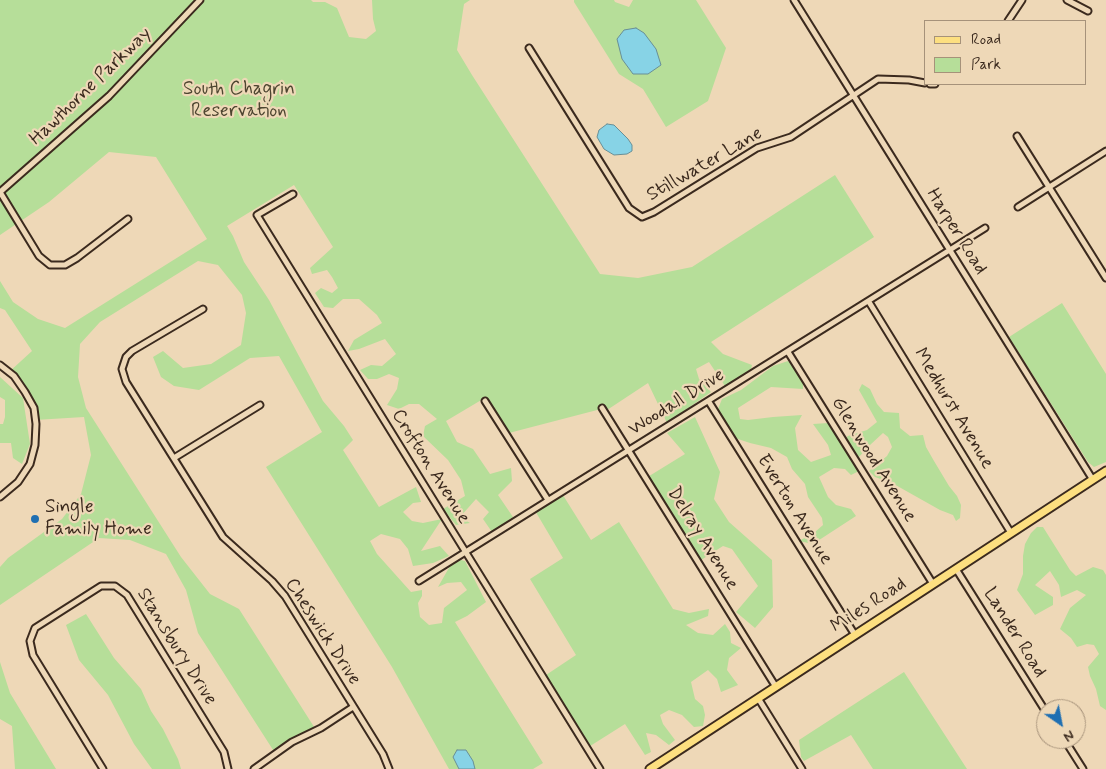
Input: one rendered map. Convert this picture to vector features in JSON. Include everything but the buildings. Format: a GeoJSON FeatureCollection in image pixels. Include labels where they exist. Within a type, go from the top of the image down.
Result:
{"type":"FeatureCollection","features":[{"type":"Feature","properties":{"kind":"main road","name":"Miles Road"},"geometry":{"type":"LineString","coordinates":[[650,769],[1106,471]]}},
{"type":"Feature","properties":{"kind":"street","name":"Hawthorne Parkway"},"geometry":{"type":"LineString","coordinates":[[0,192],[109,96],[200,0]]}},
{"type":"Feature","properties":{"kind":"street","name":"Harper Road"},"geometry":{"type":"LineString","coordinates":[[794,0],[1093,480]]}},
{"type":"Feature","properties":{"kind":"street"},"geometry":{"type":"LineString","coordinates":[[1009,20],[1022,0]]}},
{"type":"Feature","properties":{"kind":"street"},"geometry":{"type":"LineString","coordinates":[[1067,0],[1088,11]]}},
{"type":"Feature","properties":{"kind":"street","name":"Stillwater Lane"},"geometry":{"type":"LineString","coordinates":[[529,48],[629,208],[642,217],[654,212],[757,148],[791,137],[854,96]]}},
{"type":"Feature","properties":{"kind":"street"},"geometry":{"type":"LineString","coordinates":[[854,96],[878,80],[909,80],[924,83]]}},
{"type":"Feature","properties":{"kind":"street"},"geometry":{"type":"LineString","coordinates":[[1017,136],[1106,278]]}},
{"type":"Feature","properties":{"kind":"street"},"geometry":{"type":"LineString","coordinates":[[1018,207],[1106,151]]}},
{"type":"Feature","properties":{"kind":"street"},"geometry":{"type":"LineString","coordinates":[[0,192],[39,256],[50,264],[65,265],[77,258],[128,218]]}},
{"type":"Feature","properties":{"kind":"street","name":"Crofton Avenue"},"geometry":{"type":"LineString","coordinates":[[293,194],[257,215],[600,769]]}},
{"type":"Feature","properties":{"kind":"street","name":"Woodall Drive"},"geometry":{"type":"LineString","coordinates":[[419,581],[985,228]]}},
{"type":"Feature","properties":{"kind":"street","name":"Medhurst Avenue"},"geometry":{"type":"LineString","coordinates":[[869,302],[1011,533]]}},
{"type":"Feature","properties":{"kind":"street","name":"Cheswick Drive"},"geometry":{"type":"LineString","coordinates":[[203,309],[132,351],[126,357],[122,369],[126,382],[223,536],[272,581],[285,596],[383,754],[389,769]]}},
{"type":"Feature","properties":{"kind":"street","name":"Glenwood Avenue"},"geometry":{"type":"LineString","coordinates":[[788,352],[933,584]]}},
{"type":"Feature","properties":{"kind":"street"},"geometry":{"type":"LineString","coordinates":[[0,365],[14,376],[25,392],[34,408],[36,424],[35,445],[30,464],[18,482],[0,497]]}},
{"type":"Feature","properties":{"kind":"street"},"geometry":{"type":"LineString","coordinates":[[485,401],[548,500]]}},
{"type":"Feature","properties":{"kind":"street","name":"Everton Avenue"},"geometry":{"type":"LineString","coordinates":[[708,402],[854,635]]}},
{"type":"Feature","properties":{"kind":"street"},"geometry":{"type":"LineString","coordinates":[[174,458],[260,405]]}},
{"type":"Feature","properties":{"kind":"street","name":"Delray Avenue"},"geometry":{"type":"LineString","coordinates":[[602,408],[776,687]]}},
{"type":"Feature","properties":{"kind":"street","name":"Lander Road"},"geometry":{"type":"LineString","coordinates":[[956,569],[1038,699]]}},
{"type":"Feature","properties":{"kind":"street","name":"Stansbury Drive"},"geometry":{"type":"LineString","coordinates":[[103,769],[33,655],[30,641],[35,628],[101,586],[115,586],[127,595],[224,752],[228,769]]}},
{"type":"Feature","properties":{"kind":"street"},"geometry":{"type":"LineString","coordinates":[[758,698],[802,769]]}},
{"type":"Feature","properties":{"kind":"street"},"geometry":{"type":"LineString","coordinates":[[254,769],[292,742],[321,728],[353,707]]}},
{"type":"Feature","properties":{"kind":"street"},"geometry":{"type":"LineString","coordinates":[[1070,749],[1083,769]]}},
{"type":"Feature","properties":{"kind":"green space","name":"South Chagrin Reservation"},"geometry":{"type":"Polygon","coordinates":[[[0,0],[311,0],[313,2],[325,2],[337,8],[349,37],[366,39],[376,31],[372,0],[470,0],[464,4],[457,50],[600,274],[638,278],[692,267],[835,175],[874,237],[711,342],[723,354],[752,365],[751,369],[725,386],[709,362],[696,369],[699,379],[711,392],[667,423],[648,383],[604,412],[601,409],[505,434],[483,399],[446,421],[457,442],[473,449],[490,474],[511,468],[512,481],[498,495],[513,517],[492,532],[483,519],[489,512],[476,499],[460,517],[470,523],[456,525],[443,509],[465,496],[461,480],[448,460],[423,436],[425,426],[437,419],[419,404],[409,404],[399,409],[387,405],[397,389],[399,378],[389,374],[377,379],[368,379],[360,370],[371,365],[382,366],[396,354],[385,339],[348,351],[354,340],[382,323],[377,315],[359,299],[343,299],[333,308],[324,307],[315,293],[321,288],[332,293],[338,288],[327,270],[312,274],[310,268],[333,247],[294,185],[227,226],[244,262],[269,300],[323,401],[353,440],[343,450],[379,507],[416,487],[421,502],[413,503],[403,512],[412,521],[423,523],[442,519],[421,551],[440,546],[449,556],[433,563],[413,566],[408,549],[400,539],[381,534],[370,541],[377,554],[411,592],[422,590],[422,596],[418,603],[420,617],[429,625],[442,623],[444,608],[467,590],[461,582],[447,583],[438,587],[450,566],[461,560],[465,561],[486,602],[455,622],[543,763],[533,769],[449,769],[392,667],[266,467],[322,432],[279,356],[250,358],[199,390],[174,386],[161,377],[153,357],[163,351],[183,368],[211,364],[241,345],[246,313],[242,295],[218,265],[198,261],[100,322],[80,344],[78,377],[86,408],[181,557],[210,594],[239,609],[316,730],[275,753],[198,633],[186,590],[166,554],[130,540],[99,538],[0,605],[0,567],[8,558],[62,519],[81,494],[91,455],[84,417],[35,420],[34,408],[9,372],[32,351],[5,310],[0,308],[0,281],[13,302],[38,319],[65,328],[207,239],[156,157],[109,152],[49,202],[0,235],[0,0]]]}},
{"type":"Feature","properties":{"kind":"green space"},"geometry":{"type":"Polygon","coordinates":[[[574,0],[614,0],[629,7],[633,0],[696,0],[726,48],[708,101],[666,127],[643,89],[619,74],[574,0]]]}},
{"type":"Feature","properties":{"kind":"green space"},"geometry":{"type":"Polygon","coordinates":[[[1062,303],[1106,374],[1106,462],[1094,467],[1088,462],[1009,337],[1062,303]]]}},
{"type":"Feature","properties":{"kind":"green space"},"geometry":{"type":"Polygon","coordinates":[[[788,361],[803,379],[803,389],[771,387],[738,408],[740,419],[748,420],[802,415],[795,428],[798,450],[811,462],[831,455],[828,445],[813,424],[828,423],[859,471],[851,475],[845,469],[834,468],[819,477],[828,497],[836,505],[851,509],[856,516],[813,544],[799,541],[823,525],[822,518],[808,497],[805,484],[792,469],[787,457],[771,448],[735,438],[718,409],[722,399],[741,390],[773,366],[788,361]]]}},
{"type":"Feature","properties":{"kind":"green space"},"geometry":{"type":"Polygon","coordinates":[[[0,377],[23,398],[30,444],[22,464],[13,458],[11,443],[0,443],[0,424],[3,424],[5,417],[5,400],[0,397],[0,377]]]}},
{"type":"Feature","properties":{"kind":"green space"},"geometry":{"type":"Polygon","coordinates":[[[862,384],[870,389],[877,404],[884,412],[899,413],[900,428],[910,436],[923,435],[926,447],[961,505],[960,518],[956,521],[953,515],[940,510],[892,483],[875,477],[869,471],[887,456],[892,447],[888,437],[883,433],[858,458],[844,439],[867,430],[877,422],[859,390],[862,384]]]}},
{"type":"Feature","properties":{"kind":"green space"},"geometry":{"type":"Polygon","coordinates":[[[695,417],[720,472],[714,499],[729,522],[772,560],[773,607],[755,628],[736,612],[758,586],[732,549],[723,546],[698,562],[646,478],[685,454],[667,433],[695,417]]]}},
{"type":"Feature","properties":{"kind":"green space"},"geometry":{"type":"Polygon","coordinates":[[[561,492],[591,540],[619,522],[673,609],[689,613],[709,609],[708,616],[686,625],[698,633],[713,635],[725,624],[730,632],[731,643],[741,648],[729,658],[727,670],[738,685],[721,692],[717,679],[708,670],[691,682],[695,699],[703,706],[705,715],[703,726],[694,727],[682,715],[669,710],[660,715],[663,724],[675,740],[669,745],[656,735],[646,733],[651,752],[645,755],[625,724],[587,748],[543,677],[576,655],[530,579],[563,558],[534,509],[561,492]]]}},
{"type":"Feature","properties":{"kind":"green space"},"geometry":{"type":"Polygon","coordinates":[[[1037,527],[1043,527],[1070,570],[1076,576],[1093,567],[1103,570],[1106,575],[1106,710],[1100,706],[1088,667],[1099,654],[1094,645],[1087,644],[1077,647],[1071,638],[1060,629],[1070,608],[1086,595],[1077,590],[1061,597],[1059,585],[1050,571],[1035,585],[1053,597],[1053,605],[1035,615],[1017,590],[1023,574],[1025,544],[1037,527]]]}},
{"type":"Feature","properties":{"kind":"green space"},"geometry":{"type":"Polygon","coordinates":[[[86,614],[114,658],[141,689],[178,759],[181,769],[152,769],[134,744],[108,695],[79,660],[66,625],[86,614]]]}},
{"type":"Feature","properties":{"kind":"green space"},"geometry":{"type":"Polygon","coordinates":[[[0,662],[10,693],[56,769],[15,769],[12,726],[0,719],[0,662]]]}},
{"type":"Feature","properties":{"kind":"green space"},"geometry":{"type":"Polygon","coordinates":[[[904,672],[967,769],[873,769],[851,735],[804,761],[801,757],[799,740],[904,672]]]}},
{"type":"Feature","properties":{"kind":"water"},"geometry":{"type":"Polygon","coordinates":[[[636,28],[644,33],[656,49],[661,65],[648,74],[633,74],[622,59],[617,39],[624,30],[636,28]]]}},
{"type":"Feature","properties":{"kind":"water"},"geometry":{"type":"Polygon","coordinates":[[[607,124],[614,125],[628,139],[632,145],[632,151],[627,154],[614,155],[604,149],[597,137],[599,130],[607,124]]]}},
{"type":"Feature","properties":{"kind":"water"},"geometry":{"type":"Polygon","coordinates":[[[457,750],[466,750],[473,761],[475,769],[459,769],[453,757],[457,750]]]}},
{"type":"Feature","properties":{"kind":"place","name":"Single Family Home"},"geometry":{"type":"Point","coordinates":[35,519]}}]}
